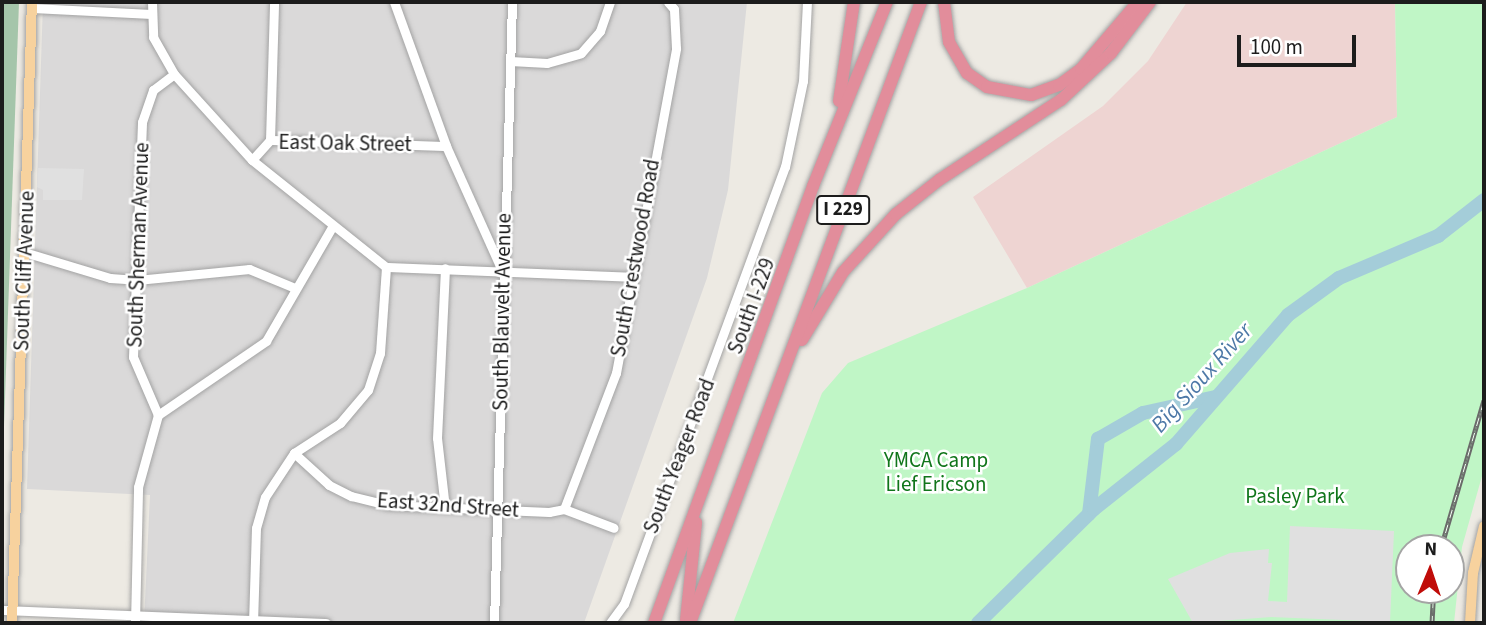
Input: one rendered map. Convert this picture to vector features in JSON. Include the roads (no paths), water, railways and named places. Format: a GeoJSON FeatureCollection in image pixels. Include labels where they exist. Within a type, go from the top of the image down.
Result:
{"type":"FeatureCollection","features":[{"type":"Feature","properties":{"kind":"highway"},"geometry":{"type":"LineString","coordinates":[[821,166],[844,81],[854,2]]}},
{"type":"Feature","properties":{"kind":"highway","name":"South I-229"},"geometry":{"type":"LineString","coordinates":[[654,623],[821,166],[887,2]]}},
{"type":"Feature","properties":{"kind":"highway","name":"I 229"},"geometry":{"type":"LineString","coordinates":[[687,623],[766,420],[921,2]]}},
{"type":"Feature","properties":{"kind":"highway"},"geometry":{"type":"LineString","coordinates":[[944,2],[949,42],[967,73],[987,86],[1031,95],[1059,85],[1081,69],[1138,2]]}},
{"type":"Feature","properties":{"kind":"highway"},"geometry":{"type":"LineString","coordinates":[[766,420],[817,310],[876,233],[939,180],[1061,100],[1111,53],[1150,2]]}},
{"type":"Feature","properties":{"kind":"highway"},"geometry":{"type":"LineString","coordinates":[[687,623],[698,505]]}},
{"type":"Feature","properties":{"kind":"main road","name":"South Cliff Avenue"},"geometry":{"type":"LineString","coordinates":[[12,623],[7,611],[24,252],[32,5]]}},
{"type":"Feature","properties":{"kind":"main road"},"geometry":{"type":"LineString","coordinates":[[1470,623],[1484,531]]}},
{"type":"Feature","properties":{"kind":"street"},"geometry":{"type":"LineString","coordinates":[[152,2],[153,37],[174,74],[252,160],[332,227],[386,267],[632,277]]}},
{"type":"Feature","properties":{"kind":"street"},"geometry":{"type":"LineString","coordinates":[[270,140],[274,2]]}},
{"type":"Feature","properties":{"kind":"street"},"geometry":{"type":"LineString","coordinates":[[394,2],[446,146],[502,270]]}},
{"type":"Feature","properties":{"kind":"street","name":"South Blauvelt Avenue"},"geometry":{"type":"LineString","coordinates":[[494,623],[502,270],[512,2]]}},
{"type":"Feature","properties":{"kind":"street"},"geometry":{"type":"LineString","coordinates":[[510,61],[547,63],[581,53],[600,31],[610,2]]}},
{"type":"Feature","properties":{"kind":"street","name":"South Crestwood Road"},"geometry":{"type":"LineString","coordinates":[[564,509],[612,391],[676,48],[674,9],[668,2]]}},
{"type":"Feature","properties":{"kind":"street","name":"South Yeager Road"},"geometry":{"type":"LineString","coordinates":[[610,623],[624,604],[785,167],[803,81],[807,2]]}},
{"type":"Feature","properties":{"kind":"street"},"geometry":{"type":"LineString","coordinates":[[32,5],[152,14]]}},
{"type":"Feature","properties":{"kind":"street","name":"South Sherman Avenue"},"geometry":{"type":"LineString","coordinates":[[158,415],[133,357],[144,111],[153,90],[174,74]]}},
{"type":"Feature","properties":{"kind":"street","name":"East Oak Street"},"geometry":{"type":"LineString","coordinates":[[252,160],[270,140],[446,146]]}},
{"type":"Feature","properties":{"kind":"street"},"geometry":{"type":"LineString","coordinates":[[135,619],[138,487],[158,415],[266,341],[332,227]]}},
{"type":"Feature","properties":{"kind":"street"},"geometry":{"type":"LineString","coordinates":[[24,252],[92,275],[137,280],[249,269],[295,288]]}},
{"type":"Feature","properties":{"kind":"street"},"geometry":{"type":"LineString","coordinates":[[253,622],[256,528],[265,497],[294,453],[340,423],[368,390],[380,353],[386,267]]}},
{"type":"Feature","properties":{"kind":"street"},"geometry":{"type":"LineString","coordinates":[[444,508],[437,438],[445,268]]}},
{"type":"Feature","properties":{"kind":"street","name":"East 32nd Street"},"geometry":{"type":"LineString","coordinates":[[294,453],[329,485],[351,496],[387,505],[498,510],[564,509],[614,528]]}},
{"type":"Feature","properties":{"kind":"street"},"geometry":{"type":"LineString","coordinates":[[7,611],[135,619],[326,623]]}},
{"type":"Feature","properties":{"kind":"waterway","name":"Big Sioux River"},"geometry":{"type":"LineString","coordinates":[[978,623],[1094,509],[1176,444],[1288,315],[1339,278],[1438,236],[1484,200]]}},
{"type":"Feature","properties":{"kind":"waterway"},"geometry":{"type":"LineString","coordinates":[[1089,514],[1098,439],[1143,413],[1215,397]]}},
{"type":"Feature","properties":{"kind":"railway"},"geometry":{"type":"LineString","coordinates":[[1445,534],[1484,400]]}},
{"type":"Feature","properties":{"kind":"railway"},"geometry":{"type":"LineString","coordinates":[[1432,623],[1433,604]]}},
{"type":"Feature","properties":{"kind":"park label","name":"YMCA Camp Lief Ericson"},"geometry":{"type":"Point","coordinates":[936,472]}},
{"type":"Feature","properties":{"kind":"park label","name":"Pasley Park"},"geometry":{"type":"Point","coordinates":[1295,496]}}]}
